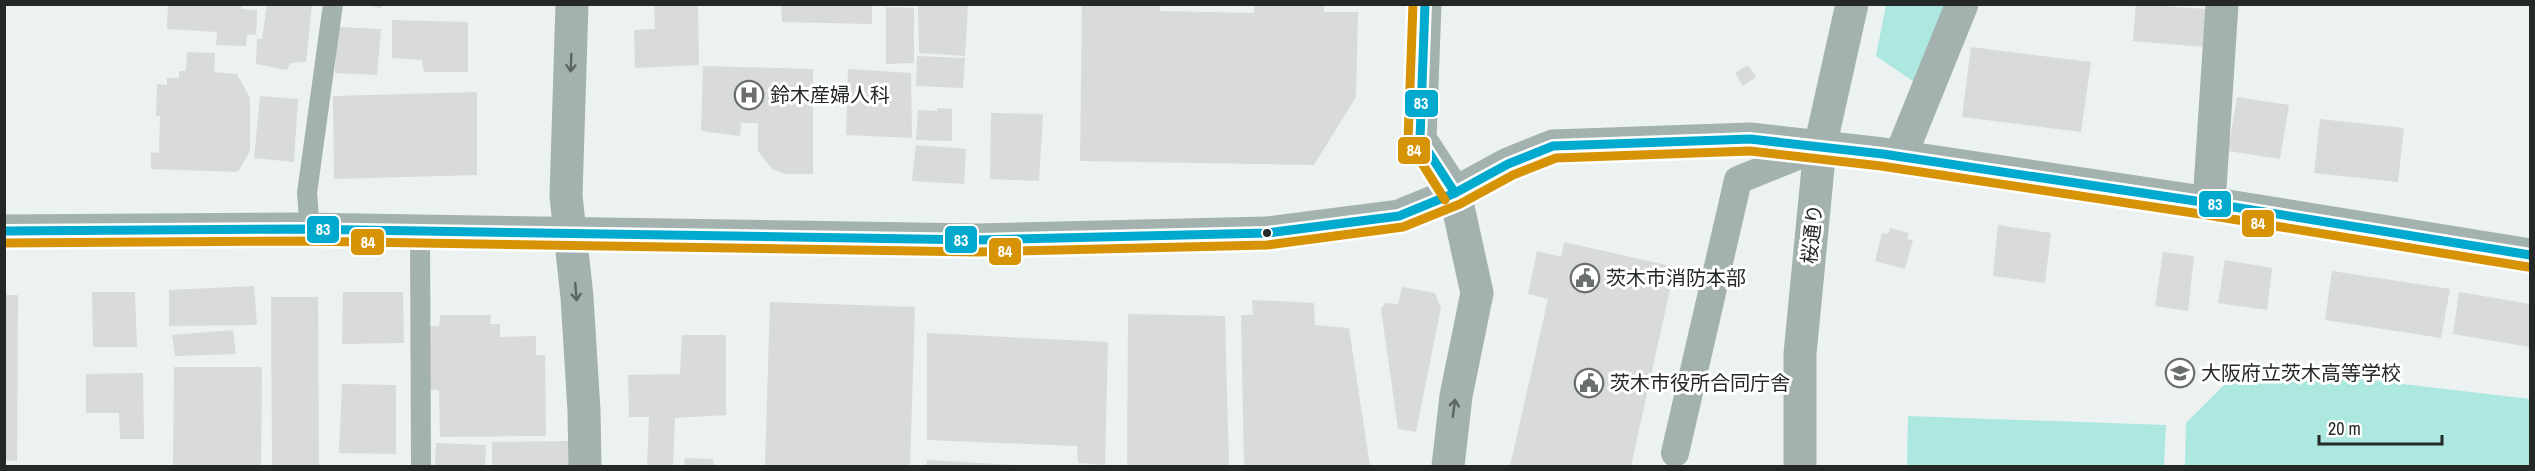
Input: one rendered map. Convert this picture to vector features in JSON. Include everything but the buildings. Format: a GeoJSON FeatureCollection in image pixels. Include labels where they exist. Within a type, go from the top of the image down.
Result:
{"type":"FeatureCollection","features":[{"type":"Feature","properties":{"kind":"street"},"geometry":{"type":"LineString","coordinates":[[572,4],[566,196],[571,234],[584,411],[585,466]]}},
{"type":"Feature","properties":{"kind":"street"},"geometry":{"type":"LineString","coordinates":[[1425,4],[1420,139],[1455,193],[1477,293],[1456,396],[1448,466]]}},
{"type":"Feature","properties":{"kind":"street","name":"桜通り"},"geometry":{"type":"LineString","coordinates":[[1800,466],[1800,354],[1820,147],[1852,4]]}},
{"type":"Feature","properties":{"kind":"street"},"geometry":{"type":"LineString","coordinates":[[1900,157],[1962,4]]}},
{"type":"Feature","properties":{"kind":"street"},"geometry":{"type":"LineString","coordinates":[[2209,203],[2222,4]]}},
{"type":"Feature","properties":{"kind":"street"},"geometry":{"type":"LineString","coordinates":[[4,231],[310,229],[977,240],[1267,233],[1399,216],[1455,193],[1508,164],[1552,146],[1750,139],[1900,157],[2209,203],[2530,255]]}},
{"type":"Feature","properties":{"kind":"street"},"geometry":{"type":"LineString","coordinates":[[1675,453],[1738,180],[1820,147]]}},
{"type":"Feature","properties":{"kind":"lane"},"geometry":{"type":"LineString","coordinates":[[310,229],[308,193],[333,4]]}},
{"type":"Feature","properties":{"kind":"lane"},"geometry":{"type":"LineString","coordinates":[[420,231],[421,466]]}},
{"type":"Feature","properties":{"kind":"shaded area"},"geometry":{"type":"Polygon","coordinates":[[[1886,5],[1944,5],[1914,82],[1876,56],[1886,5]]]}},
{"type":"Feature","properties":{"kind":"shaded area"},"geometry":{"type":"Polygon","coordinates":[[[2335,376],[2530,399],[2530,466],[2185,466],[2186,423],[2232,377],[2335,376]]]}},
{"type":"Feature","properties":{"kind":"shaded area"},"geometry":{"type":"Polygon","coordinates":[[[1908,416],[2166,425],[2164,466],[1907,466],[1908,416]]]}},
{"type":"Feature","properties":{"kind":"transit line","name":"84"},"geometry":{"type":"LineString","coordinates":[[1413,4],[1408,141],[1445,200]]}},
{"type":"Feature","properties":{"kind":"transit line","name":"83"},"geometry":{"type":"LineString","coordinates":[[1425,4],[1420,139],[1455,193]]}},
{"type":"Feature","properties":{"kind":"transit line","name":"83"},"geometry":{"type":"LineString","coordinates":[[4,231],[300,229],[977,240],[1267,233],[1399,216],[1455,193],[1508,164],[1553,146],[1750,139],[1883,154],[2209,203],[2530,255]]}},
{"type":"Feature","properties":{"kind":"transit line","name":"84"},"geometry":{"type":"LineString","coordinates":[[4,243],[300,241],[977,252],[1267,245],[1403,227],[1460,204],[1513,175],[1556,158],[1750,151],[1881,166],[2207,215],[2528,267]]}},
{"type":"Feature","properties":{"kind":"place","name":"鈴木産婦人科"},"geometry":{"type":"Point","coordinates":[749,95]}},
{"type":"Feature","properties":{"kind":"place","name":"茨木市消防本部"},"geometry":{"type":"Point","coordinates":[1585,278]}},
{"type":"Feature","properties":{"kind":"place","name":"大阪府立茨木高等学校"},"geometry":{"type":"Point","coordinates":[2180,373]}},
{"type":"Feature","properties":{"kind":"place","name":"茨木市役所合同庁舎"},"geometry":{"type":"Point","coordinates":[1589,383]}}]}
